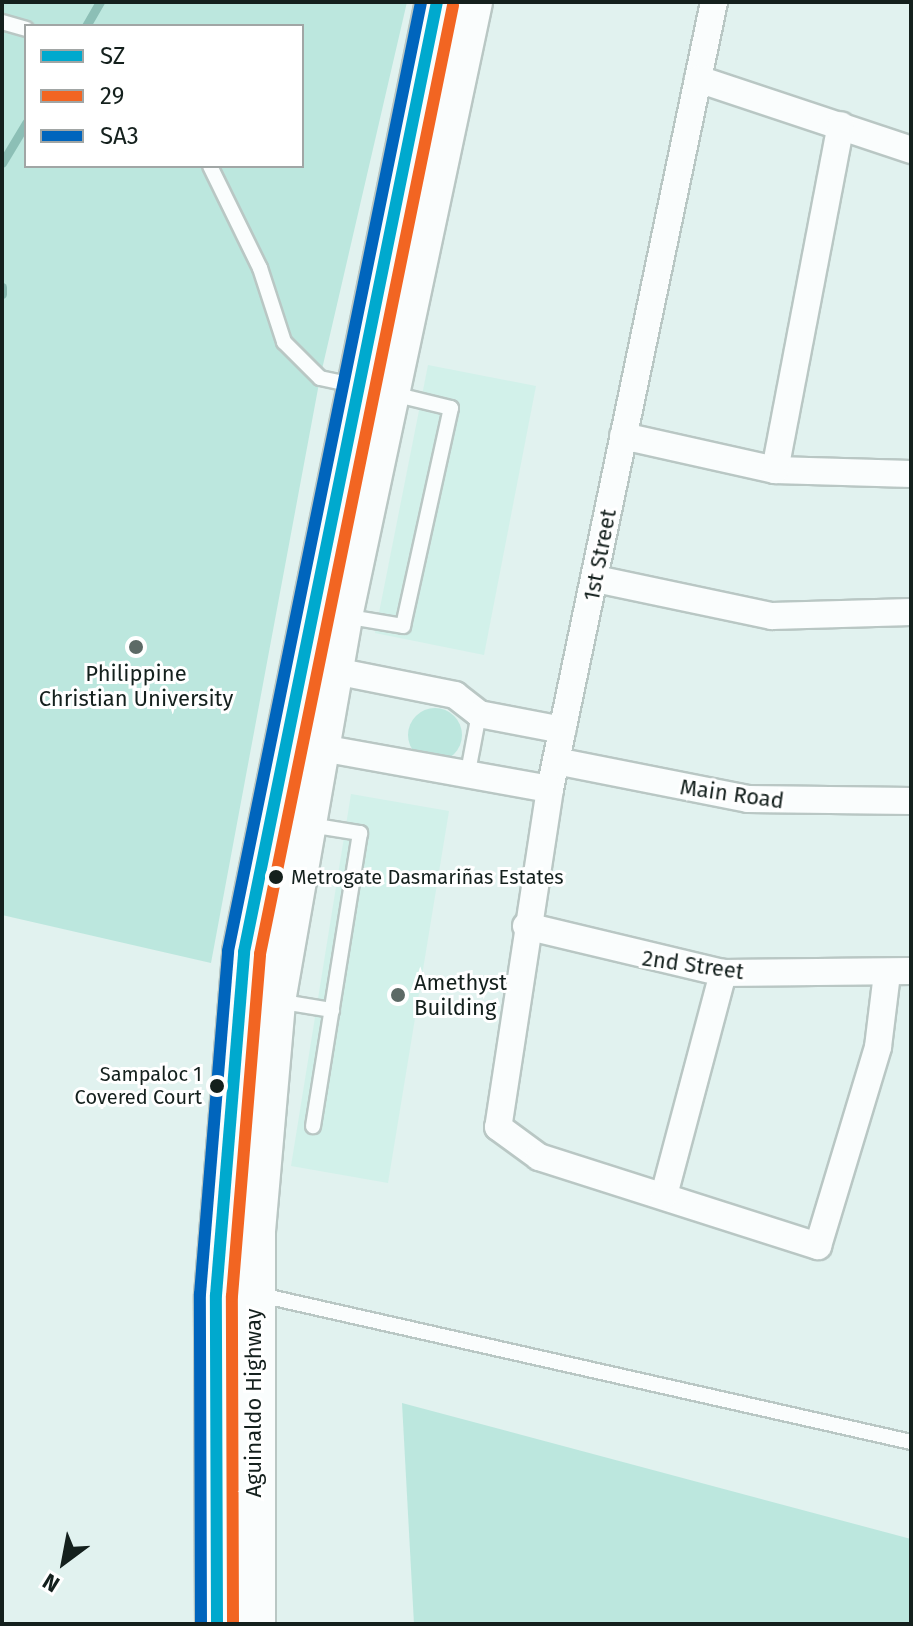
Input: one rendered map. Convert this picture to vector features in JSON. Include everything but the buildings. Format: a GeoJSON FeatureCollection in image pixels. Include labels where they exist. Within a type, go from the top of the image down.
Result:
{"type":"FeatureCollection","features":[{"type":"Feature","properties":{"kind":"main road","name":"Aguinaldo Highway"},"geometry":{"type":"LineString","coordinates":[[217,1624],[236,1229],[257,998],[285,821],[370,389],[437,2]]}},
{"type":"Feature","properties":{"kind":"main road","name":"Aguinaldo Highway"},"geometry":{"type":"LineString","coordinates":[[370,389],[471,2]]}},
{"type":"Feature","properties":{"kind":"main road","name":"Aguinaldo Highway"},"geometry":{"type":"LineString","coordinates":[[236,1229],[254,1294],[254,1624]]}},
{"type":"Feature","properties":{"kind":"street","name":"1st Street"},"geometry":{"type":"LineString","coordinates":[[664,1195],[539,1157],[510,1141],[497,1110],[550,789],[714,2]]}},
{"type":"Feature","properties":{"kind":"street"},"geometry":{"type":"LineString","coordinates":[[698,79],[911,150]]}},
{"type":"Feature","properties":{"kind":"street"},"geometry":{"type":"LineString","coordinates":[[775,470],[841,125]]}},
{"type":"Feature","properties":{"kind":"street"},"geometry":{"type":"LineString","coordinates":[[623,436],[775,470],[911,474]]}},
{"type":"Feature","properties":{"kind":"street"},"geometry":{"type":"LineString","coordinates":[[596,579],[772,616],[911,612]]}},
{"type":"Feature","properties":{"kind":"street"},"geometry":{"type":"LineString","coordinates":[[314,667],[455,695],[479,714],[562,730]]}},
{"type":"Feature","properties":{"kind":"street"},"geometry":{"type":"LineString","coordinates":[[299,744],[447,775],[468,772],[550,789]]}},
{"type":"Feature","properties":{"kind":"street","name":"Main Road"},"geometry":{"type":"LineString","coordinates":[[556,761],[748,799],[911,801]]}},
{"type":"Feature","properties":{"kind":"street","name":"2nd Street"},"geometry":{"type":"LineString","coordinates":[[526,926],[723,973],[899,973]]}},
{"type":"Feature","properties":{"kind":"street"},"geometry":{"type":"LineString","coordinates":[[723,973],[664,1195],[818,1246],[899,973]]}},
{"type":"Feature","properties":{"kind":"lane"},"geometry":{"type":"LineString","coordinates":[[2,22],[24,28]]}},
{"type":"Feature","properties":{"kind":"lane"},"geometry":{"type":"LineString","coordinates":[[211,168],[260,268],[284,342],[320,378],[451,408],[403,626],[325,612]]}},
{"type":"Feature","properties":{"kind":"lane"},"geometry":{"type":"LineString","coordinates":[[468,772],[479,714]]}},
{"type":"Feature","properties":{"kind":"lane"},"geometry":{"type":"LineString","coordinates":[[285,821],[360,833],[313,1126]]}},
{"type":"Feature","properties":{"kind":"lane"},"geometry":{"type":"LineString","coordinates":[[257,998],[332,1010]]}},
{"type":"Feature","properties":{"kind":"lane"},"geometry":{"type":"LineString","coordinates":[[254,1294],[911,1442]]}},
{"type":"Feature","properties":{"kind":"shaded area","name":"Philippine Christian University"},"geometry":{"type":"Polygon","coordinates":[[[2,2],[407,2],[320,378],[211,963],[2,915],[2,2]]]}},
{"type":"Feature","properties":{"kind":"shaded area"},"geometry":{"type":"Polygon","coordinates":[[[428,365],[536,386],[484,655],[375,633],[428,365]]]}},
{"type":"Feature","properties":{"kind":"shaded area"},"geometry":{"type":"Polygon","coordinates":[[[435,708],[454,716],[462,735],[454,754],[435,762],[416,754],[408,735],[416,716],[435,708]]]}},
{"type":"Feature","properties":{"kind":"shaded area"},"geometry":{"type":"Polygon","coordinates":[[[351,794],[449,811],[388,1183],[291,1166],[351,794]]]}},
{"type":"Feature","properties":{"kind":"shaded area"},"geometry":{"type":"Polygon","coordinates":[[[402,1403],[911,1539],[911,1624],[414,1624],[402,1403]]]}},
{"type":"Feature","properties":{"kind":"waterway"},"geometry":{"type":"LineString","coordinates":[[87,24],[100,2]]}},
{"type":"Feature","properties":{"kind":"waterway"},"geometry":{"type":"LineString","coordinates":[[2,163],[24,126]]}},
{"type":"Feature","properties":{"kind":"waterway"},"geometry":{"type":"LineString","coordinates":[[2,287],[2,294]]}},
{"type":"Feature","properties":{"kind":"transit line","name":"SA3"},"geometry":{"type":"LineString","coordinates":[[201,1624],[200,1294],[228,951],[421,2]]}},
{"type":"Feature","properties":{"kind":"transit line","name":"SZ"},"geometry":{"type":"LineString","coordinates":[[217,1624],[216,1295],[244,952],[437,2]]}},
{"type":"Feature","properties":{"kind":"transit line","name":"29"},"geometry":{"type":"LineString","coordinates":[[233,1624],[232,1296],[260,954],[453,5]]}},
{"type":"Feature","properties":{"kind":"place","name":"Philippine Christian University"},"geometry":{"type":"Point","coordinates":[136,647]}},
{"type":"Feature","properties":{"kind":"place","name":"Metrogate Dasmariñas Estates"},"geometry":{"type":"Point","coordinates":[276,877]}},
{"type":"Feature","properties":{"kind":"place","name":"Amethyst Building"},"geometry":{"type":"Point","coordinates":[398,995]}},
{"type":"Feature","properties":{"kind":"place","name":"Sampaloc 1 Covered Court"},"geometry":{"type":"Point","coordinates":[217,1086]}}]}
